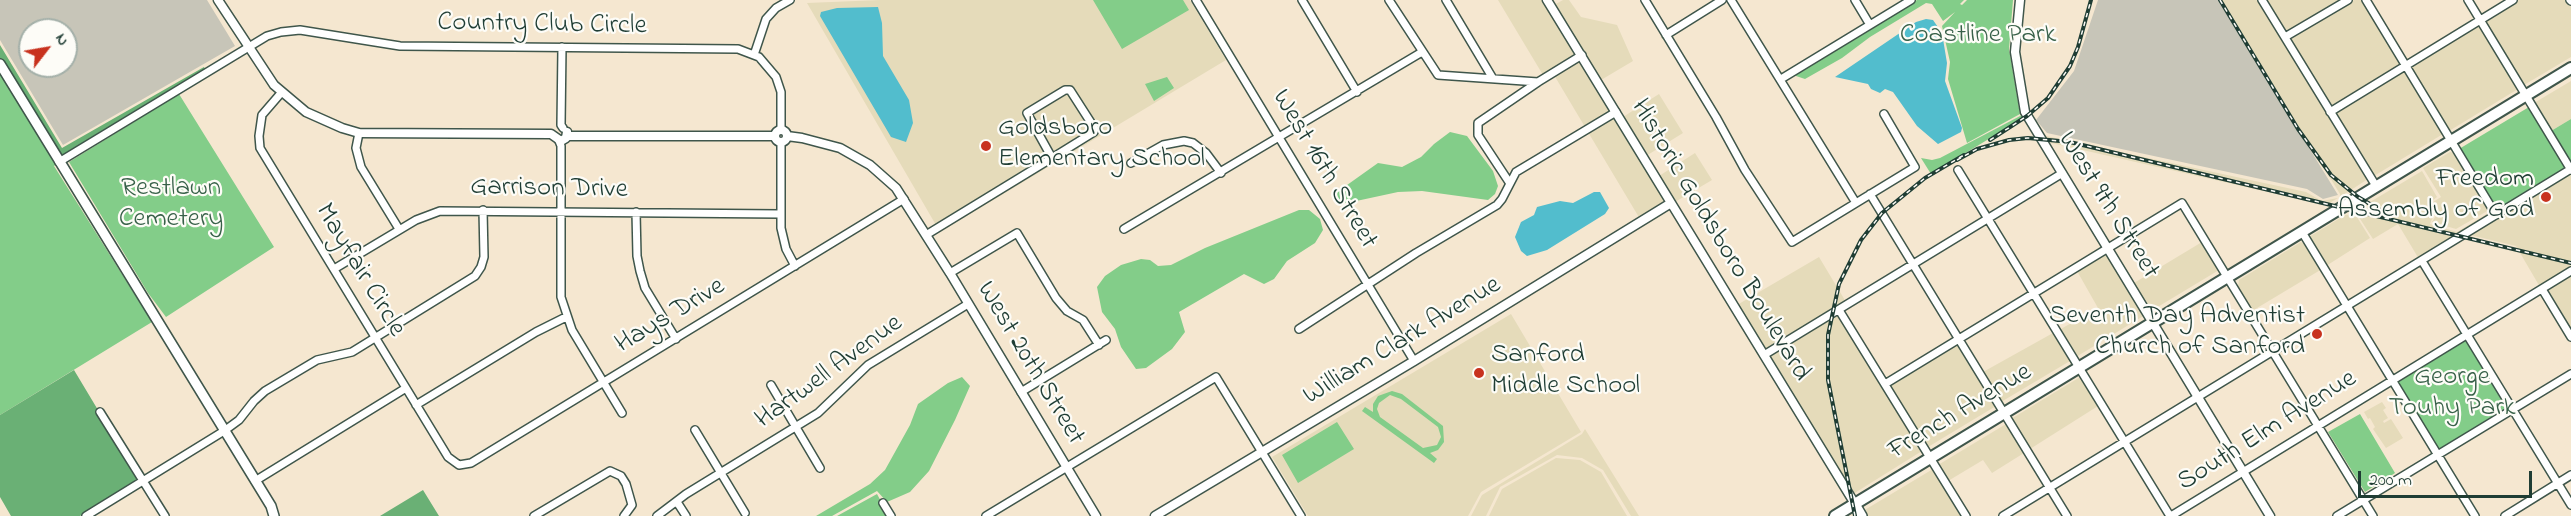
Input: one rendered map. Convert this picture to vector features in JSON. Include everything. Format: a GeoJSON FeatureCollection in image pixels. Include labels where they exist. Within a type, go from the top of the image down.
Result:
{"type":"FeatureCollection","features":[{"type":"Feature","properties":{"kind":"main road"},"geometry":{"type":"LineString","coordinates":[[0,64],[272,511],[281,516]]}},
{"type":"Feature","properties":{"kind":"main road","name":"French Avenue"},"geometry":{"type":"LineString","coordinates":[[1834,516],[2571,68]]}},
{"type":"Feature","properties":{"kind":"main road"},"geometry":{"type":"LineString","coordinates":[[1855,504],[1862,516]]}},
{"type":"Feature","properties":{"kind":"street","name":"West 20th Street"},"geometry":{"type":"LineString","coordinates":[[218,0],[265,75],[281,93],[306,112],[359,133],[781,136],[822,142],[857,156],[886,178],[904,199],[1096,516]]}},
{"type":"Feature","properties":{"kind":"street"},"geometry":{"type":"LineString","coordinates":[[790,0],[776,8],[766,19],[754,55],[768,66],[776,77],[781,92],[780,214],[786,249],[795,266]]}},
{"type":"Feature","properties":{"kind":"street","name":"West 16th Street"},"geometry":{"type":"LineString","coordinates":[[1196,0],[1414,361]]}},
{"type":"Feature","properties":{"kind":"street"},"geometry":{"type":"LineString","coordinates":[[1302,0],[1357,92]]}},
{"type":"Feature","properties":{"kind":"street"},"geometry":{"type":"LineString","coordinates":[[1389,0],[1438,75],[1538,82]]}},
{"type":"Feature","properties":{"kind":"street"},"geometry":{"type":"LineString","coordinates":[[1446,0],[1492,77]]}},
{"type":"Feature","properties":{"kind":"street","name":"Historic Goldsboro Boulevard"},"geometry":{"type":"LineString","coordinates":[[1547,0],[1855,504]]}},
{"type":"Feature","properties":{"kind":"street"},"geometry":{"type":"LineString","coordinates":[[1645,0],[1745,170],[1792,242],[1915,167],[1884,114]]}},
{"type":"Feature","properties":{"kind":"street"},"geometry":{"type":"LineString","coordinates":[[1666,35],[1722,0]]}},
{"type":"Feature","properties":{"kind":"street"},"geometry":{"type":"LineString","coordinates":[[1731,0],[1856,203]]}},
{"type":"Feature","properties":{"kind":"street"},"geometry":{"type":"LineString","coordinates":[[1855,0],[1870,25]]}},
{"type":"Feature","properties":{"kind":"street"},"geometry":{"type":"LineString","coordinates":[[1781,79],[1911,0]]}},
{"type":"Feature","properties":{"kind":"street","name":"West 9th Street"},"geometry":{"type":"LineString","coordinates":[[2020,0],[2014,52],[2025,112],[2061,174],[2110,248],[2152,322],[2270,516]]}},
{"type":"Feature","properties":{"kind":"street"},"geometry":{"type":"LineString","coordinates":[[2262,0],[2376,186]]}},
{"type":"Feature","properties":{"kind":"street"},"geometry":{"type":"LineString","coordinates":[[2285,37],[2348,0]]}},
{"type":"Feature","properties":{"kind":"street"},"geometry":{"type":"LineString","coordinates":[[2366,0],[2496,215]]}},
{"type":"Feature","properties":{"kind":"street"},"geometry":{"type":"LineString","coordinates":[[2003,516],[2571,169],[2468,0]]}},
{"type":"Feature","properties":{"kind":"street"},"geometry":{"type":"LineString","coordinates":[[2330,112],[2513,0]]}},
{"type":"Feature","properties":{"kind":"street","name":"Country Club Circle"},"geometry":{"type":"LineString","coordinates":[[59,162],[267,36],[281,32],[300,30],[400,46],[738,49],[754,55]]}},
{"type":"Feature","properties":{"kind":"street"},"geometry":{"type":"LineString","coordinates":[[562,47],[559,276],[561,297],[566,317],[622,413]]}},
{"type":"Feature","properties":{"kind":"street"},"geometry":{"type":"LineString","coordinates":[[1124,229],[1422,52]]}},
{"type":"Feature","properties":{"kind":"street"},"geometry":{"type":"LineString","coordinates":[[1509,182],[1478,135],[1477,127],[1483,119],[1582,55]]}},
{"type":"Feature","properties":{"kind":"street"},"geometry":{"type":"LineString","coordinates":[[926,235],[1052,158],[1095,131],[1072,92],[1065,90],[1027,115],[1052,158]]}},
{"type":"Feature","properties":{"kind":"street","name":"Mayfair Circle"},"geometry":{"type":"LineString","coordinates":[[281,93],[262,115],[260,148],[448,457],[459,465]]}},
{"type":"Feature","properties":{"kind":"street"},"geometry":{"type":"LineString","coordinates":[[1299,329],[1497,205],[1516,172],[1616,112]]}},
{"type":"Feature","properties":{"kind":"street"},"geometry":{"type":"LineString","coordinates":[[359,133],[356,148],[361,167],[399,229]]}},
{"type":"Feature","properties":{"kind":"street"},"geometry":{"type":"LineString","coordinates":[[1131,163],[1163,145],[1184,141],[1200,147],[1221,173]]}},
{"type":"Feature","properties":{"kind":"street"},"geometry":{"type":"LineString","coordinates":[[1958,170],[2170,516]]}},
{"type":"Feature","properties":{"kind":"street"},"geometry":{"type":"LineString","coordinates":[[1764,355],[2061,174]]}},
{"type":"Feature","properties":{"kind":"street"},"geometry":{"type":"LineString","coordinates":[[1870,194],[2067,516]]}},
{"type":"Feature","properties":{"kind":"street","name":"Hays Drive"},"geometry":{"type":"LineString","coordinates":[[459,465],[471,463],[904,199]]}},
{"type":"Feature","properties":{"kind":"street","name":"William Clark Avenue"},"geometry":{"type":"LineString","coordinates":[[1155,516],[1414,361],[1671,203]]}},
{"type":"Feature","properties":{"kind":"street"},"geometry":{"type":"LineString","coordinates":[[1885,384],[2182,203],[2373,516]]}},
{"type":"Feature","properties":{"kind":"street"},"geometry":{"type":"LineString","coordinates":[[86,516],[224,431],[239,420],[265,391],[317,360],[352,352],[475,276],[484,257],[483,210]]}},
{"type":"Feature","properties":{"kind":"street","name":"Garrison Drive"},"geometry":{"type":"LineString","coordinates":[[334,269],[399,229],[426,215],[440,211],[780,214]]}},
{"type":"Feature","properties":{"kind":"street"},"geometry":{"type":"LineString","coordinates":[[636,212],[637,256],[645,288],[676,339]]}},
{"type":"Feature","properties":{"kind":"street"},"geometry":{"type":"LineString","coordinates":[[2302,232],[2475,516]]}},
{"type":"Feature","properties":{"kind":"street"},"geometry":{"type":"LineString","coordinates":[[950,273],[1017,233],[1056,298],[1067,311],[1083,320],[1099,345]]}},
{"type":"Feature","properties":{"kind":"street"},"geometry":{"type":"LineString","coordinates":[[2422,261],[2571,505]]}},
{"type":"Feature","properties":{"kind":"street","name":"South Elm Avenue"},"geometry":{"type":"LineString","coordinates":[[2170,516],[2571,271]]}},
{"type":"Feature","properties":{"kind":"street"},"geometry":{"type":"LineString","coordinates":[[2542,289],[2571,337]]}},
{"type":"Feature","properties":{"kind":"street","name":"Hartwell Avenue"},"geometry":{"type":"LineString","coordinates":[[657,516],[721,472],[818,413],[868,365],[969,304]]}},
{"type":"Feature","properties":{"kind":"street"},"geometry":{"type":"LineString","coordinates":[[1839,310],[1966,516]]}},
{"type":"Feature","properties":{"kind":"street"},"geometry":{"type":"LineString","coordinates":[[416,405],[536,332],[566,317]]}},
{"type":"Feature","properties":{"kind":"street"},"geometry":{"type":"LineString","coordinates":[[1021,392],[1106,340]]}},
{"type":"Feature","properties":{"kind":"street"},"geometry":{"type":"LineString","coordinates":[[2337,516],[2571,374]]}},
{"type":"Feature","properties":{"kind":"street"},"geometry":{"type":"LineString","coordinates":[[986,516],[1216,377],[1301,516]]}},
{"type":"Feature","properties":{"kind":"street"},"geometry":{"type":"LineString","coordinates":[[771,385],[820,468]]}},
{"type":"Feature","properties":{"kind":"street"},"geometry":{"type":"LineString","coordinates":[[255,481],[406,388]]}},
{"type":"Feature","properties":{"kind":"street"},"geometry":{"type":"LineString","coordinates":[[100,412],[165,516]]}},
{"type":"Feature","properties":{"kind":"street"},"geometry":{"type":"LineString","coordinates":[[695,430],[745,513]]}},
{"type":"Feature","properties":{"kind":"street"},"geometry":{"type":"LineString","coordinates":[[534,516],[610,471],[621,476],[626,484],[632,505],[624,516]]}},
{"type":"Feature","properties":{"kind":"street"},"geometry":{"type":"LineString","coordinates":[[2505,516],[2571,475]]}},
{"type":"Feature","properties":{"kind":"street"},"geometry":{"type":"LineString","coordinates":[[677,502],[686,516]]}},
{"type":"Feature","properties":{"kind":"street"},"geometry":{"type":"LineString","coordinates":[[884,503],[891,516]]}},
{"type":"Feature","properties":{"kind":"shaded area"},"geometry":{"type":"Polygon","coordinates":[[[0,0],[207,0],[235,46],[63,145],[23,78],[78,78],[78,18],[18,18],[18,70],[0,40],[0,0]]]}},
{"type":"Feature","properties":{"kind":"shaded area","name":"Goldsboro Elementary School"},"geometry":{"type":"Polygon","coordinates":[[[880,0],[1190,0],[1226,60],[940,232],[807,3],[880,0]]]}},
{"type":"Feature","properties":{"kind":"shaded area"},"geometry":{"type":"Polygon","coordinates":[[[1498,0],[1543,0],[1577,55],[1543,75],[1498,0]]]}},
{"type":"Feature","properties":{"kind":"shaded area"},"geometry":{"type":"Polygon","coordinates":[[[1563,0],[1569,0],[1581,17],[1617,25],[1633,61],[1601,80],[1554,5],[1563,0]]]}},
{"type":"Feature","properties":{"kind":"shaded area"},"geometry":{"type":"Polygon","coordinates":[[[2098,0],[2218,0],[2338,195],[2323,199],[2307,189],[2047,133],[2036,120],[2074,71],[2098,0]]]}},
{"type":"Feature","properties":{"kind":"shaded area"},"geometry":{"type":"Polygon","coordinates":[[[2221,0],[2259,0],[2368,179],[2340,197],[2221,0]]]}},
{"type":"Feature","properties":{"kind":"shaded area"},"geometry":{"type":"Polygon","coordinates":[[[2266,0],[2342,0],[2286,33],[2266,0]]]}},
{"type":"Feature","properties":{"kind":"shaded area"},"geometry":{"type":"Polygon","coordinates":[[[2354,0],[2362,0],[2401,65],[2332,108],[2290,38],[2354,0]]]}},
{"type":"Feature","properties":{"kind":"shaded area"},"geometry":{"type":"Polygon","coordinates":[[[2519,0],[2566,0],[2571,7],[2571,57],[2524,85],[2484,21],[2519,0]]]}},
{"type":"Feature","properties":{"kind":"shaded area"},"geometry":{"type":"Polygon","coordinates":[[[2479,24],[2518,89],[2449,131],[2409,66],[2479,24]]]}},
{"type":"Feature","properties":{"kind":"shaded area"},"geometry":{"type":"Polygon","coordinates":[[[1580,60],[1612,111],[1585,127],[1554,75],[1580,60]]]}},
{"type":"Feature","properties":{"kind":"shaded area"},"geometry":{"type":"Polygon","coordinates":[[[2404,70],[2443,134],[2374,176],[2335,113],[2404,70]]]}},
{"type":"Feature","properties":{"kind":"shaded area"},"geometry":{"type":"Polygon","coordinates":[[[2571,81],[2571,119],[2551,131],[2534,103],[2571,81]]]}},
{"type":"Feature","properties":{"kind":"shaded area"},"geometry":{"type":"Polygon","coordinates":[[[1659,94],[1683,133],[1646,156],[1623,117],[1659,94]]]}},
{"type":"Feature","properties":{"kind":"shaded area"},"geometry":{"type":"Polygon","coordinates":[[[1615,116],[1667,203],[1640,219],[1588,132],[1615,116]]]}},
{"type":"Feature","properties":{"kind":"shaded area"},"geometry":{"type":"Polygon","coordinates":[[[2036,125],[2046,136],[2306,192],[2322,201],[2338,198],[2326,205],[2047,142],[2036,125]]]}},
{"type":"Feature","properties":{"kind":"shaded area"},"geometry":{"type":"Polygon","coordinates":[[[2450,152],[2454,153],[2489,210],[2456,229],[2432,222],[2437,214],[2430,204],[2441,197],[2423,168],[2450,152]]]}},
{"type":"Feature","properties":{"kind":"shaded area"},"geometry":{"type":"Polygon","coordinates":[[[1695,153],[1712,180],[1675,202],[1659,176],[1695,153]]]}},
{"type":"Feature","properties":{"kind":"shaded area"},"geometry":{"type":"Polygon","coordinates":[[[2422,171],[2437,197],[2428,204],[2434,214],[2430,224],[2457,232],[2490,212],[2491,215],[2419,259],[2398,224],[2373,239],[2355,211],[2422,171]]]}},
{"type":"Feature","properties":{"kind":"shaded area"},"geometry":{"type":"Polygon","coordinates":[[[2569,173],[2571,176],[2571,268],[2540,287],[2516,246],[2470,235],[2569,173]]]}},
{"type":"Feature","properties":{"kind":"shaded area"},"geometry":{"type":"Polygon","coordinates":[[[2355,214],[2370,238],[2326,266],[2309,237],[2345,215],[2355,214]]]}},
{"type":"Feature","properties":{"kind":"shaded area"},"geometry":{"type":"Polygon","coordinates":[[[2202,242],[2219,270],[2151,311],[2134,283],[2202,242]]]}},
{"type":"Feature","properties":{"kind":"shaded area"},"geometry":{"type":"Polygon","coordinates":[[[2301,242],[2307,246],[2322,269],[2252,311],[2238,287],[2239,280],[2301,242]]]}},
{"type":"Feature","properties":{"kind":"shaded area"},"geometry":{"type":"Polygon","coordinates":[[[2108,252],[2145,315],[2076,357],[2059,330],[2098,308],[2077,271],[2108,252]]]}},
{"type":"Feature","properties":{"kind":"shaded area"},"geometry":{"type":"Polygon","coordinates":[[[1819,257],[1846,302],[1765,351],[1737,305],[1819,257]]]}},
{"type":"Feature","properties":{"kind":"shaded area"},"geometry":{"type":"Polygon","coordinates":[[[2571,275],[2571,328],[2570,329],[2546,290],[2571,275]]]}},
{"type":"Feature","properties":{"kind":"shaded area","name":"Sanford Middle School"},"geometry":{"type":"Polygon","coordinates":[[[1511,314],[1581,432],[1481,492],[1468,516],[1308,516],[1272,457],[1511,314]]]}},
{"type":"Feature","properties":{"kind":"shaded area"},"geometry":{"type":"Polygon","coordinates":[[[1837,314],[1922,451],[1853,494],[1768,356],[1837,314]]]}},
{"type":"Feature","properties":{"kind":"shaded area"},"geometry":{"type":"Polygon","coordinates":[[[2053,333],[2070,361],[2001,402],[1983,372],[2053,333]]]}},
{"type":"Feature","properties":{"kind":"shaded area"},"geometry":{"type":"Polygon","coordinates":[[[1958,343],[1996,406],[1928,447],[1890,385],[1958,343]]]}},
{"type":"Feature","properties":{"kind":"shaded area"},"geometry":{"type":"Polygon","coordinates":[[[2080,377],[2098,406],[2030,449],[2011,419],[2080,377]]]}},
{"type":"Feature","properties":{"kind":"shaded area"},"geometry":{"type":"Polygon","coordinates":[[[2382,402],[2386,408],[2383,410],[2388,418],[2383,421],[2384,423],[2391,419],[2403,438],[2386,448],[2373,429],[2375,427],[2370,418],[2368,419],[2364,412],[2382,402]]]}},
{"type":"Feature","properties":{"kind":"shaded area"},"geometry":{"type":"Polygon","coordinates":[[[2006,424],[2024,453],[1992,473],[1983,460],[1948,481],[1938,465],[2006,424]]]}},
{"type":"Feature","properties":{"kind":"shaded area"},"geometry":{"type":"Polygon","coordinates":[[[1585,429],[1639,516],[1631,516],[1603,470],[1582,458],[1557,455],[1500,487],[1486,516],[1471,516],[1482,495],[1582,434],[1585,429]]]}},
{"type":"Feature","properties":{"kind":"shaded area"},"geometry":{"type":"Polygon","coordinates":[[[1556,458],[1580,460],[1601,472],[1627,516],[1489,516],[1502,489],[1556,458]]]}},
{"type":"Feature","properties":{"kind":"shaded area"},"geometry":{"type":"Polygon","coordinates":[[[1933,469],[1962,516],[1866,516],[1863,511],[1933,469]]]}},
{"type":"Feature","properties":{"kind":"green space"},"geometry":{"type":"Polygon","coordinates":[[[1093,0],[1183,0],[1189,10],[1122,49],[1093,0]]]}},
{"type":"Feature","properties":{"kind":"green space","name":"Coastline Park"},"geometry":{"type":"Polygon","coordinates":[[[1917,0],[1964,0],[1960,4],[1962,5],[1967,0],[2013,0],[2009,49],[2020,114],[1967,143],[1948,79],[1950,62],[1942,26],[1955,12],[1943,21],[1932,4],[1926,3],[1870,37],[1842,58],[1805,79],[1793,75],[1917,0]]]}},
{"type":"Feature","properties":{"kind":"green space"},"geometry":{"type":"Polygon","coordinates":[[[0,45],[62,148],[204,67],[206,71],[60,157],[0,58],[0,45]]]}},
{"type":"Feature","properties":{"kind":"green space"},"geometry":{"type":"Polygon","coordinates":[[[0,69],[59,162],[54,166],[152,322],[0,415],[0,69]]]}},
{"type":"Feature","properties":{"kind":"green space"},"geometry":{"type":"Polygon","coordinates":[[[1167,77],[1174,88],[1154,101],[1145,84],[1167,77]]]}},
{"type":"Feature","properties":{"kind":"green space","name":"Restlawn Cemetery"},"geometry":{"type":"Polygon","coordinates":[[[179,94],[274,247],[166,317],[148,293],[69,162],[179,94]]]}},
{"type":"Feature","properties":{"kind":"green space"},"geometry":{"type":"Polygon","coordinates":[[[2529,107],[2566,168],[2497,211],[2459,149],[2529,107]]]}},
{"type":"Feature","properties":{"kind":"green space"},"geometry":{"type":"Polygon","coordinates":[[[2022,115],[2024,117],[2020,120],[1931,174],[1921,158],[1932,160],[1940,158],[2022,115]]]}},
{"type":"Feature","properties":{"kind":"green space"},"geometry":{"type":"Polygon","coordinates":[[[2571,119],[2571,163],[2551,131],[2571,119]]]}},
{"type":"Feature","properties":{"kind":"green space"},"geometry":{"type":"Polygon","coordinates":[[[1450,132],[1467,136],[1493,171],[1498,186],[1495,194],[1488,200],[1422,191],[1398,192],[1347,203],[1336,201],[1333,195],[1378,163],[1402,167],[1421,157],[1450,132]]]}},
{"type":"Feature","properties":{"kind":"green space"},"geometry":{"type":"Polygon","coordinates":[[[1299,210],[1309,210],[1320,219],[1323,230],[1315,243],[1287,261],[1274,279],[1264,284],[1244,274],[1179,312],[1185,332],[1172,349],[1146,368],[1136,369],[1121,347],[1115,329],[1102,312],[1097,287],[1105,276],[1121,265],[1141,259],[1150,260],[1158,266],[1171,265],[1205,248],[1299,210]]]}},
{"type":"Feature","properties":{"kind":"green space","name":"George Touhy Park"},"geometry":{"type":"Polygon","coordinates":[[[2465,339],[2508,409],[2438,452],[2396,380],[2465,339]]]}},
{"type":"Feature","properties":{"kind":"green space"},"geometry":{"type":"Polygon","coordinates":[[[74,370],[98,410],[96,412],[139,480],[80,516],[11,516],[0,497],[0,415],[74,370]]]}},
{"type":"Feature","properties":{"kind":"green space"},"geometry":{"type":"Polygon","coordinates":[[[962,377],[970,386],[955,420],[929,471],[910,492],[887,502],[877,491],[832,516],[816,516],[870,484],[885,470],[910,425],[918,404],[948,383],[962,377]]]}},
{"type":"Feature","properties":{"kind":"green space"},"geometry":{"type":"Polygon","coordinates":[[[1392,391],[1402,394],[1443,426],[1444,442],[1438,450],[1430,453],[1437,459],[1434,463],[1362,411],[1365,407],[1373,412],[1373,404],[1378,396],[1392,391]],[[1390,395],[1379,403],[1377,409],[1380,417],[1423,448],[1437,445],[1441,437],[1438,427],[1401,399],[1390,395]]]}},
{"type":"Feature","properties":{"kind":"green space"},"geometry":{"type":"Polygon","coordinates":[[[2360,414],[2395,473],[2365,492],[2328,432],[2360,414]]]}},
{"type":"Feature","properties":{"kind":"green space"},"geometry":{"type":"Polygon","coordinates":[[[1337,422],[1354,449],[1298,483],[1282,455],[1337,422]]]}},
{"type":"Feature","properties":{"kind":"green space"},"geometry":{"type":"Polygon","coordinates":[[[423,490],[439,516],[380,516],[423,490]]]}},
{"type":"Feature","properties":{"kind":"green space"},"geometry":{"type":"Polygon","coordinates":[[[877,494],[889,516],[837,516],[877,494]]]}},
{"type":"Feature","properties":{"kind":"water"},"geometry":{"type":"Polygon","coordinates":[[[878,7],[882,23],[883,56],[909,100],[913,123],[906,142],[891,137],[820,16],[821,12],[837,8],[878,7]]]}},
{"type":"Feature","properties":{"kind":"water"},"geometry":{"type":"Polygon","coordinates":[[[1926,19],[1933,20],[1942,33],[1947,63],[1945,81],[1962,128],[1961,132],[1938,144],[1917,126],[1893,92],[1885,89],[1880,93],[1871,89],[1868,84],[1835,77],[1916,22],[1926,19]]]}},
{"type":"Feature","properties":{"kind":"water"},"geometry":{"type":"Polygon","coordinates":[[[1594,192],[1600,192],[1609,208],[1605,214],[1547,250],[1527,256],[1521,251],[1515,237],[1521,222],[1534,215],[1537,207],[1560,201],[1573,203],[1594,192]]]}},
{"type":"Feature","properties":{"kind":"railway"},"geometry":{"type":"LineString","coordinates":[[1990,140],[2027,116],[2048,98],[2070,66],[2078,47],[2091,0]]}},
{"type":"Feature","properties":{"kind":"railway"},"geometry":{"type":"LineString","coordinates":[[2220,0],[2298,129],[2331,175],[2358,197],[2387,214]]}},
{"type":"Feature","properties":{"kind":"railway"},"geometry":{"type":"LineString","coordinates":[[1957,160],[1977,149],[2009,140],[2028,138],[2070,142],[2571,263]]}},
{"type":"Feature","properties":{"kind":"railway"},"geometry":{"type":"LineString","coordinates":[[1855,516],[1828,380],[1828,335],[1839,284],[1861,240],[1882,213],[1925,178],[1964,155]]}},
{"type":"Feature","properties":{"kind":"place","name":"Goldsboro Elementary School"},"geometry":{"type":"Point","coordinates":[986,146]}},
{"type":"Feature","properties":{"kind":"place","name":"Freedom Assembly of God"},"geometry":{"type":"Point","coordinates":[2546,197]}},
{"type":"Feature","properties":{"kind":"place","name":"Seventh Day Adventist Church of Sanford"},"geometry":{"type":"Point","coordinates":[2317,334]}},
{"type":"Feature","properties":{"kind":"place","name":"Sanford Middle School"},"geometry":{"type":"Point","coordinates":[1479,373]}}]}
